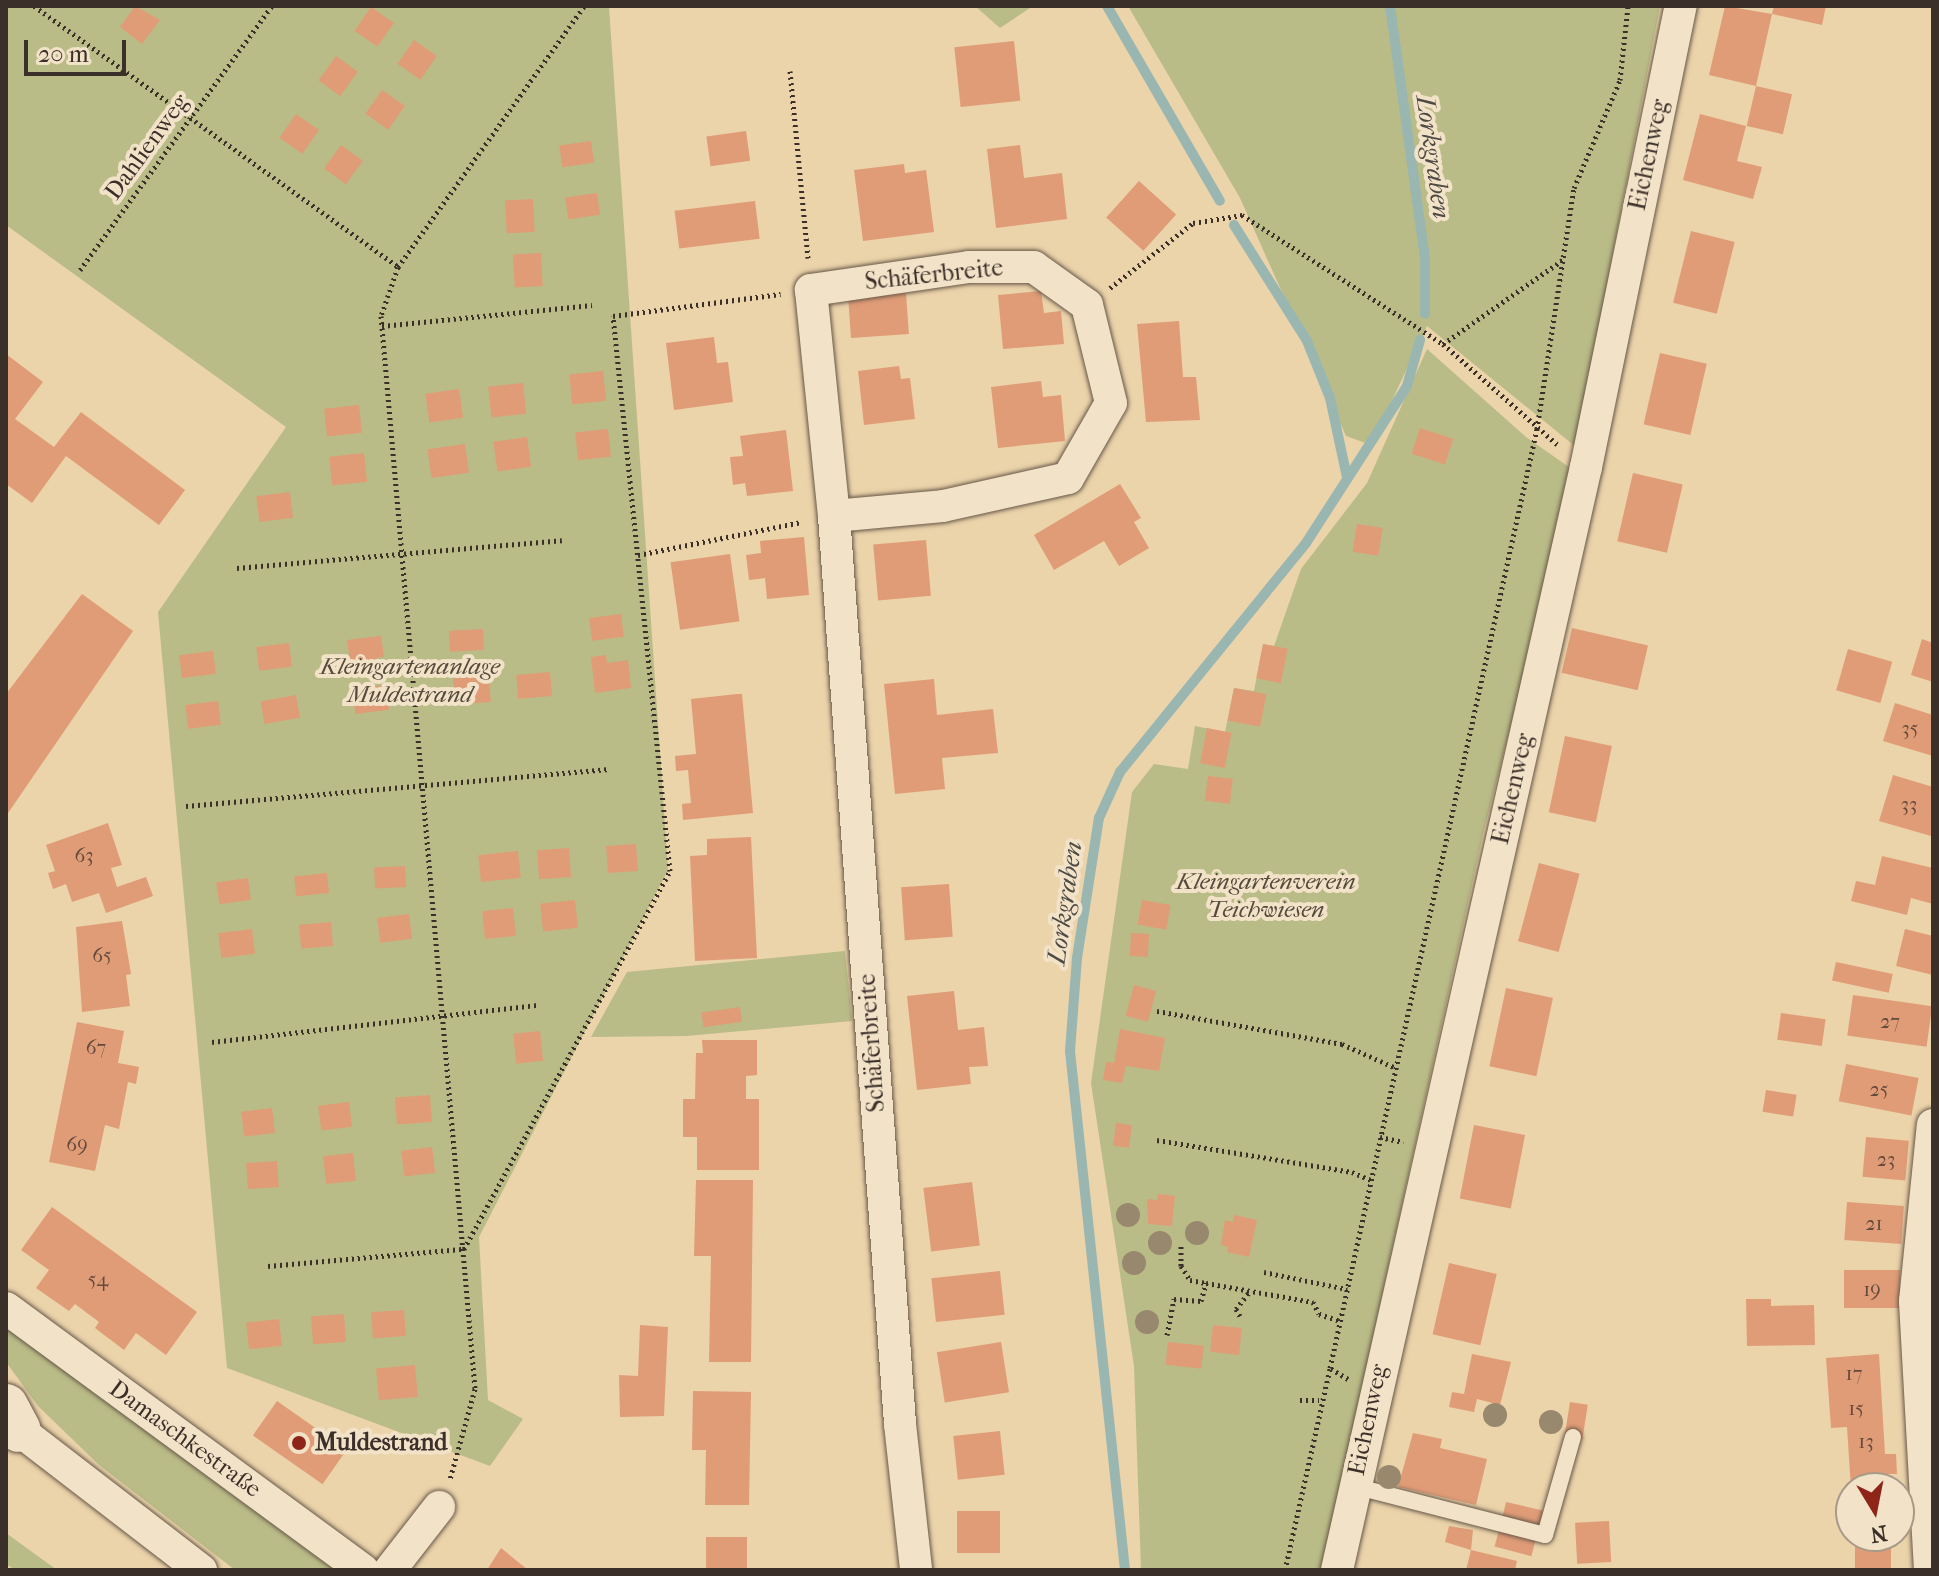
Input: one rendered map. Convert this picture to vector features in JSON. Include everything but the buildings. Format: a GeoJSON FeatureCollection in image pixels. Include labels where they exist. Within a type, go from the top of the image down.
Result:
{"type":"FeatureCollection","features":[{"type":"Feature","properties":{"kind":"street","name":"Eichenweg"},"geometry":{"type":"LineString","coordinates":[[1337,1570],[1373,1393],[1586,467],[1681,6]]}},
{"type":"Feature","properties":{"kind":"street","name":"Schäferbreite"},"geometry":{"type":"LineString","coordinates":[[916,1570],[900,1424],[834,516],[811,290],[969,267],[1034,267],[1087,305]]}},
{"type":"Feature","properties":{"kind":"street"},"geometry":{"type":"LineString","coordinates":[[834,516],[943,506],[1068,478],[1111,403],[1087,305]]}},
{"type":"Feature","properties":{"kind":"street"},"geometry":{"type":"LineString","coordinates":[[1930,1570],[1915,1301],[1933,1125]]}},
{"type":"Feature","properties":{"kind":"street","name":"Damaschkestraße"},"geometry":{"type":"LineString","coordinates":[[6,1308],[363,1570]]}},
{"type":"Feature","properties":{"kind":"street"},"geometry":{"type":"LineString","coordinates":[[10,1420],[201,1570]]}},
{"type":"Feature","properties":{"kind":"street"},"geometry":{"type":"LineString","coordinates":[[390,1570],[439,1507]]}},
{"type":"Feature","properties":{"kind":"lane"},"geometry":{"type":"LineString","coordinates":[[1354,1486],[1545,1535],[1573,1437]]}},
{"type":"Feature","properties":{"kind":"path"},"geometry":{"type":"LineString","coordinates":[[34,6],[188,121],[398,267]]}},
{"type":"Feature","properties":{"kind":"path","name":"Dahlienweg"},"geometry":{"type":"LineString","coordinates":[[80,270],[272,6]]}},
{"type":"Feature","properties":{"kind":"path"},"geometry":{"type":"LineString","coordinates":[[439,1507],[462,1448],[475,1389],[382,326],[398,267],[584,6]]}},
{"type":"Feature","properties":{"kind":"path"},"geometry":{"type":"LineString","coordinates":[[1285,1570],[1319,1400],[1330,1368],[1537,429],[1574,188],[1620,80],[1628,6]]}},
{"type":"Feature","properties":{"kind":"path"},"geometry":{"type":"LineString","coordinates":[[464,1249],[670,871],[613,316],[811,290],[790,71]]}},
{"type":"Feature","properties":{"kind":"path"},"geometry":{"type":"LineString","coordinates":[[1087,305],[1193,223],[1242,215],[1443,344],[1537,429],[1586,467]]}},
{"type":"Feature","properties":{"kind":"path"},"geometry":{"type":"LineString","coordinates":[[1443,344],[1565,258]]}},
{"type":"Feature","properties":{"kind":"path"},"geometry":{"type":"LineString","coordinates":[[382,326],[592,305]]}},
{"type":"Feature","properties":{"kind":"path"},"geometry":{"type":"LineString","coordinates":[[638,555],[834,516]]}},
{"type":"Feature","properties":{"kind":"path"},"geometry":{"type":"LineString","coordinates":[[237,568],[562,540]]}},
{"type":"Feature","properties":{"kind":"path"},"geometry":{"type":"LineString","coordinates":[[186,806],[609,769]]}},
{"type":"Feature","properties":{"kind":"path"},"geometry":{"type":"LineString","coordinates":[[212,1042],[538,1005]]}},
{"type":"Feature","properties":{"kind":"path"},"geometry":{"type":"LineString","coordinates":[[1157,1011],[1342,1044],[1396,1068]]}},
{"type":"Feature","properties":{"kind":"path"},"geometry":{"type":"LineString","coordinates":[[1157,1140],[1352,1172],[1371,1180]]}},
{"type":"Feature","properties":{"kind":"path"},"geometry":{"type":"LineString","coordinates":[[1181,1246],[1186,1273],[1199,1284],[1313,1302],[1319,1314],[1340,1321]]}},
{"type":"Feature","properties":{"kind":"path"},"geometry":{"type":"LineString","coordinates":[[268,1266],[464,1249]]}},
{"type":"Feature","properties":{"kind":"path"},"geometry":{"type":"LineString","coordinates":[[1264,1272],[1347,1289]]}},
{"type":"Feature","properties":{"kind":"path"},"geometry":{"type":"LineString","coordinates":[[1167,1335],[1174,1299],[1201,1301],[1206,1283]]}},
{"type":"Feature","properties":{"kind":"path"},"geometry":{"type":"LineString","coordinates":[[1240,1316],[1236,1309],[1251,1290]]}},
{"type":"Feature","properties":{"kind":"path"},"geometry":{"type":"LineString","coordinates":[[1330,1368],[1373,1393]]}},
{"type":"Feature","properties":{"kind":"path"},"geometry":{"type":"LineString","coordinates":[[1300,1400],[1319,1400]]}},
{"type":"Feature","properties":{"kind":"green space","name":"Kleingartenanlage Muldestrand"},"geometry":{"type":"Polygon","coordinates":[[[6,6],[616,6],[609,7],[668,870],[479,1237],[488,1400],[523,1419],[490,1466],[227,1368],[158,612],[286,427],[6,225],[6,6]]]}},
{"type":"Feature","properties":{"kind":"green space"},"geometry":{"type":"Polygon","coordinates":[[[975,6],[1033,6],[1000,28],[975,6]]]}},
{"type":"Feature","properties":{"kind":"green space"},"geometry":{"type":"Polygon","coordinates":[[[1128,6],[1660,6],[1576,447],[1427,326],[1371,445],[1346,436],[1240,198],[1128,6]]]}},
{"type":"Feature","properties":{"kind":"green space","name":"Kleingartenverein Teichwiesen"},"geometry":{"type":"Polygon","coordinates":[[[1427,349],[1526,437],[1576,472],[1484,830],[1322,1570],[1141,1570],[1134,1366],[1091,1083],[1132,792],[1154,764],[1188,769],[1195,726],[1225,732],[1234,688],[1254,691],[1263,644],[1274,646],[1301,569],[1367,483],[1427,349]]]}},
{"type":"Feature","properties":{"kind":"green space"},"geometry":{"type":"Polygon","coordinates":[[[845,951],[852,1021],[686,1036],[591,1037],[627,972],[845,951]]]}},
{"type":"Feature","properties":{"kind":"green space"},"geometry":{"type":"Polygon","coordinates":[[[6,1321],[345,1570],[235,1570],[99,1465],[38,1406],[6,1362],[6,1321]]]}},
{"type":"Feature","properties":{"kind":"green space"},"geometry":{"type":"Polygon","coordinates":[[[6,1533],[57,1570],[15,1570],[6,1564],[6,1533]]]}},
{"type":"Feature","properties":{"kind":"waterway"},"geometry":{"type":"LineString","coordinates":[[1107,6],[1220,201]]}},
{"type":"Feature","properties":{"kind":"waterway","name":"Lorkgraben"},"geometry":{"type":"LineString","coordinates":[[1390,6],[1425,258],[1425,314]]}},
{"type":"Feature","properties":{"kind":"waterway"},"geometry":{"type":"LineString","coordinates":[[1234,225],[1307,341],[1330,398],[1347,477]]}},
{"type":"Feature","properties":{"kind":"waterway","name":"Lorkgraben"},"geometry":{"type":"LineString","coordinates":[[1125,1570],[1070,1051],[1077,958],[1099,818],[1120,772],[1306,543],[1407,386],[1420,340]]}},
{"type":"Feature","properties":{"kind":"place","name":"Muldestrand"},"geometry":{"type":"Point","coordinates":[299,1443]}}]}
